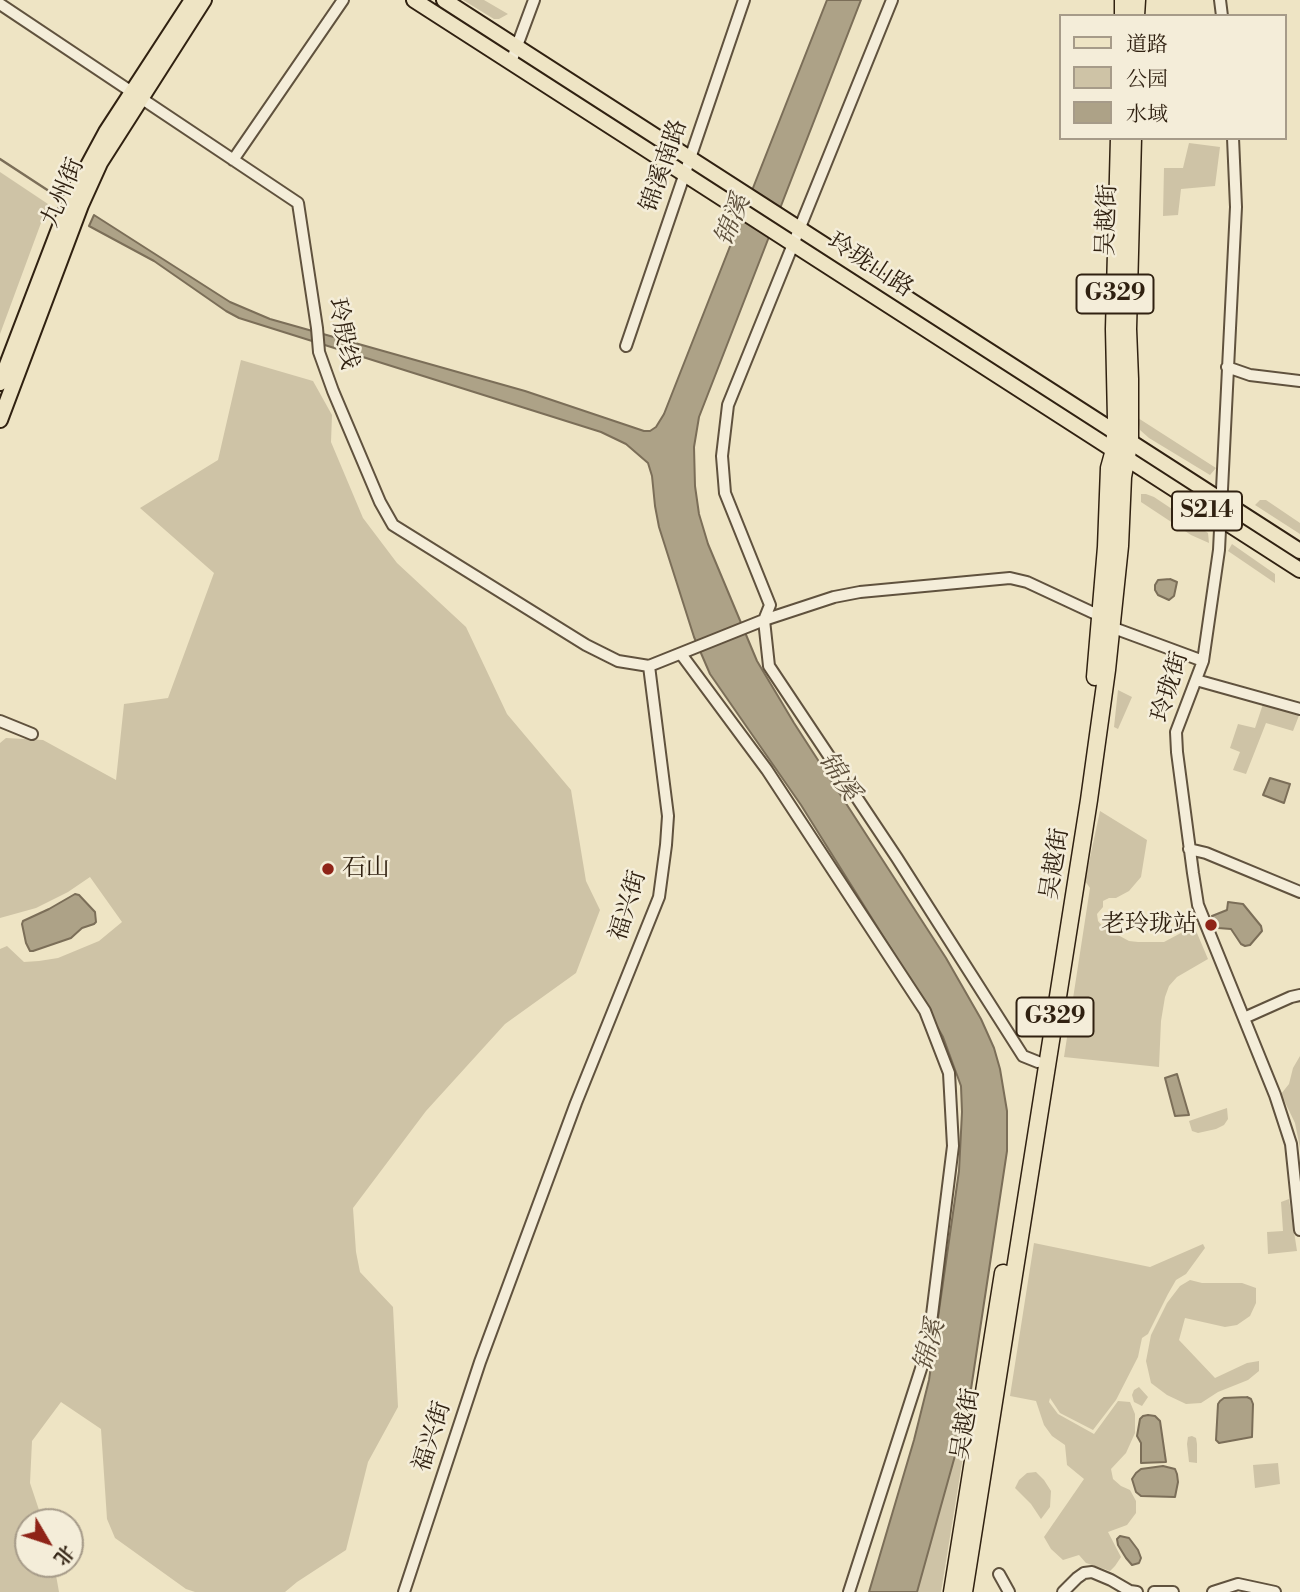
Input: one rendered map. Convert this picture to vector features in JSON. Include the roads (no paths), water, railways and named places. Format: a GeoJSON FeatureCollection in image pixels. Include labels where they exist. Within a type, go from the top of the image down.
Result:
{"type":"FeatureCollection","features":[{"type":"Feature","properties":{"kind":"highway","name":"吴越街"},"geometry":{"type":"LineString","coordinates":[[1119,140],[1114,329],[1115,431],[1120,454]]}},
{"type":"Feature","properties":{"kind":"highway","name":"吴越街"},"geometry":{"type":"LineString","coordinates":[[964,1592],[1087,813],[1106,622],[1110,468],[1130,440],[1128,329],[1133,140]]}},
{"type":"Feature","properties":{"kind":"highway","name":"吴越街"},"geometry":{"type":"LineString","coordinates":[[952,1592],[1106,622]]}},
{"type":"Feature","properties":{"kind":"main road","name":"九州街"},"geometry":{"type":"LineString","coordinates":[[0,420],[81,205],[100,163],[192,0]]}},
{"type":"Feature","properties":{"kind":"main road","name":"九州街"},"geometry":{"type":"LineString","coordinates":[[0,383],[72,195],[106,132],[204,0]]}},
{"type":"Feature","properties":{"kind":"main road","name":"玲珑山路"},"geometry":{"type":"LineString","coordinates":[[414,0],[1300,570]]}},
{"type":"Feature","properties":{"kind":"main road","name":"玲珑山路"},"geometry":{"type":"LineString","coordinates":[[444,0],[1300,551]]}},
{"type":"Feature","properties":{"kind":"street"},"geometry":{"type":"LineString","coordinates":[[233,160],[343,0]]}},
{"type":"Feature","properties":{"kind":"street"},"geometry":{"type":"LineString","coordinates":[[512,62],[534,0]]}},
{"type":"Feature","properties":{"kind":"street","name":"锦溪南路"},"geometry":{"type":"LineString","coordinates":[[626,346],[744,0]]}},
{"type":"Feature","properties":{"kind":"street"},"geometry":{"type":"LineString","coordinates":[[892,0],[728,405],[722,456],[725,493],[769,605],[764,620],[769,666],[897,858],[1023,1056],[1038,1062]]}},
{"type":"Feature","properties":{"kind":"street","name":"玲殷线"},"geometry":{"type":"LineString","coordinates":[[0,4],[298,203],[320,352],[338,403],[380,502],[393,525],[586,645],[618,661],[649,666]]}},
{"type":"Feature","properties":{"kind":"street","name":"玲珑街"},"geometry":{"type":"LineString","coordinates":[[1233,140],[1236,207],[1219,550],[1203,661],[1176,732],[1198,905],[1275,1095],[1291,1144],[1300,1230]]}},
{"type":"Feature","properties":{"kind":"street"},"geometry":{"type":"LineString","coordinates":[[1227,367],[1250,375],[1300,381]]}},
{"type":"Feature","properties":{"kind":"street"},"geometry":{"type":"LineString","coordinates":[[649,666],[764,620],[834,597],[860,592],[1010,578],[1027,582],[1106,622],[1203,661]]}},
{"type":"Feature","properties":{"kind":"street"},"geometry":{"type":"LineString","coordinates":[[681,654],[767,770],[925,1011],[949,1073],[953,1146],[928,1347],[849,1592]]}},
{"type":"Feature","properties":{"kind":"street","name":"福兴街"},"geometry":{"type":"LineString","coordinates":[[404,1592],[485,1349],[576,1103],[659,897],[667,816],[649,666]]}},
{"type":"Feature","properties":{"kind":"street"},"geometry":{"type":"LineString","coordinates":[[1195,680],[1300,709]]}},
{"type":"Feature","properties":{"kind":"street"},"geometry":{"type":"LineString","coordinates":[[0,721],[32,734]]}},
{"type":"Feature","properties":{"kind":"street"},"geometry":{"type":"LineString","coordinates":[[1189,849],[1206,853],[1300,892]]}},
{"type":"Feature","properties":{"kind":"street"},"geometry":{"type":"LineString","coordinates":[[1244,1018],[1300,995]]}},
{"type":"Feature","properties":{"kind":"street"},"geometry":{"type":"LineString","coordinates":[[1063,1592],[1084,1573],[1092,1572],[1137,1592]]}},
{"type":"Feature","properties":{"kind":"street"},"geometry":{"type":"LineString","coordinates":[[999,1574],[1009,1592]]}},
{"type":"Feature","properties":{"kind":"street"},"geometry":{"type":"LineString","coordinates":[[1213,1592],[1238,1584],[1275,1592]]}},
{"type":"Feature","properties":{"kind":"street"},"geometry":{"type":"LineString","coordinates":[[1154,1592],[1173,1592]]}},
{"type":"Feature","properties":{"kind":"water"},"geometry":{"type":"Polygon","coordinates":[[[827,0],[861,0],[699,417],[694,447],[695,486],[699,514],[708,544],[757,661],[946,958],[981,1019],[1000,1069],[1007,1111],[1007,1151],[968,1409],[917,1592],[869,1592],[929,1380],[959,1171],[961,1086],[943,1037],[908,976],[801,805],[710,674],[694,637],[659,527],[648,463],[626,444],[601,432],[239,318],[154,261],[89,226],[94,215],[230,302],[270,319],[525,391],[650,431],[664,414],[827,0]]]}},
{"type":"Feature","properties":{"kind":"water"},"geometry":{"type":"Polygon","coordinates":[[[1170,579],[1177,582],[1174,596],[1169,600],[1158,595],[1155,585],[1158,580],[1170,579]]]}},
{"type":"Feature","properties":{"kind":"water"},"geometry":{"type":"Polygon","coordinates":[[[1270,778],[1290,784],[1284,803],[1263,795],[1270,778]]]}},
{"type":"Feature","properties":{"kind":"water"},"geometry":{"type":"Polygon","coordinates":[[[75,894],[95,912],[96,922],[82,928],[71,938],[30,951],[23,921],[75,894]]]}},
{"type":"Feature","properties":{"kind":"water"},"geometry":{"type":"Polygon","coordinates":[[[1228,902],[1243,904],[1261,926],[1262,931],[1250,945],[1241,944],[1231,929],[1218,928],[1212,916],[1227,910],[1228,902]]]}},
{"type":"Feature","properties":{"kind":"water"},"geometry":{"type":"Polygon","coordinates":[[[1177,1074],[1189,1115],[1175,1116],[1165,1078],[1177,1074]]]}},
{"type":"Feature","properties":{"kind":"water"},"geometry":{"type":"Polygon","coordinates":[[[1247,1397],[1253,1404],[1252,1437],[1219,1443],[1216,1440],[1218,1404],[1224,1398],[1247,1397]]]}},
{"type":"Feature","properties":{"kind":"water"},"geometry":{"type":"Polygon","coordinates":[[[1148,1415],[1155,1416],[1160,1421],[1166,1462],[1141,1463],[1141,1443],[1137,1436],[1140,1419],[1148,1415]]]}},
{"type":"Feature","properties":{"kind":"water"},"geometry":{"type":"Polygon","coordinates":[[[1163,1466],[1175,1469],[1177,1474],[1175,1497],[1141,1496],[1136,1492],[1132,1479],[1136,1473],[1141,1469],[1163,1466]]]}},
{"type":"Feature","properties":{"kind":"water"},"geometry":{"type":"Polygon","coordinates":[[[1120,1536],[1129,1538],[1138,1550],[1141,1558],[1139,1563],[1132,1565],[1126,1558],[1118,1545],[1117,1539],[1120,1536]]]}},
{"type":"Feature","properties":{"kind":"waterway"},"geometry":{"type":"LineString","coordinates":[[0,159],[55,195]]}},
{"type":"Feature","properties":{"kind":"place","name":"石山"},"geometry":{"type":"Point","coordinates":[328,869]}},
{"type":"Feature","properties":{"kind":"place","name":"老玲珑站"},"geometry":{"type":"Point","coordinates":[1211,925]}},
{"type":"Feature","properties":{"kind":"water label","name":"锦溪"},"geometry":{"type":"Point","coordinates":[734,221]}},
{"type":"Feature","properties":{"kind":"water label","name":"锦溪"},"geometry":{"type":"Point","coordinates":[838,777]}},
{"type":"Feature","properties":{"kind":"water label","name":"锦溪"},"geometry":{"type":"Point","coordinates":[931,1346]}}]}
